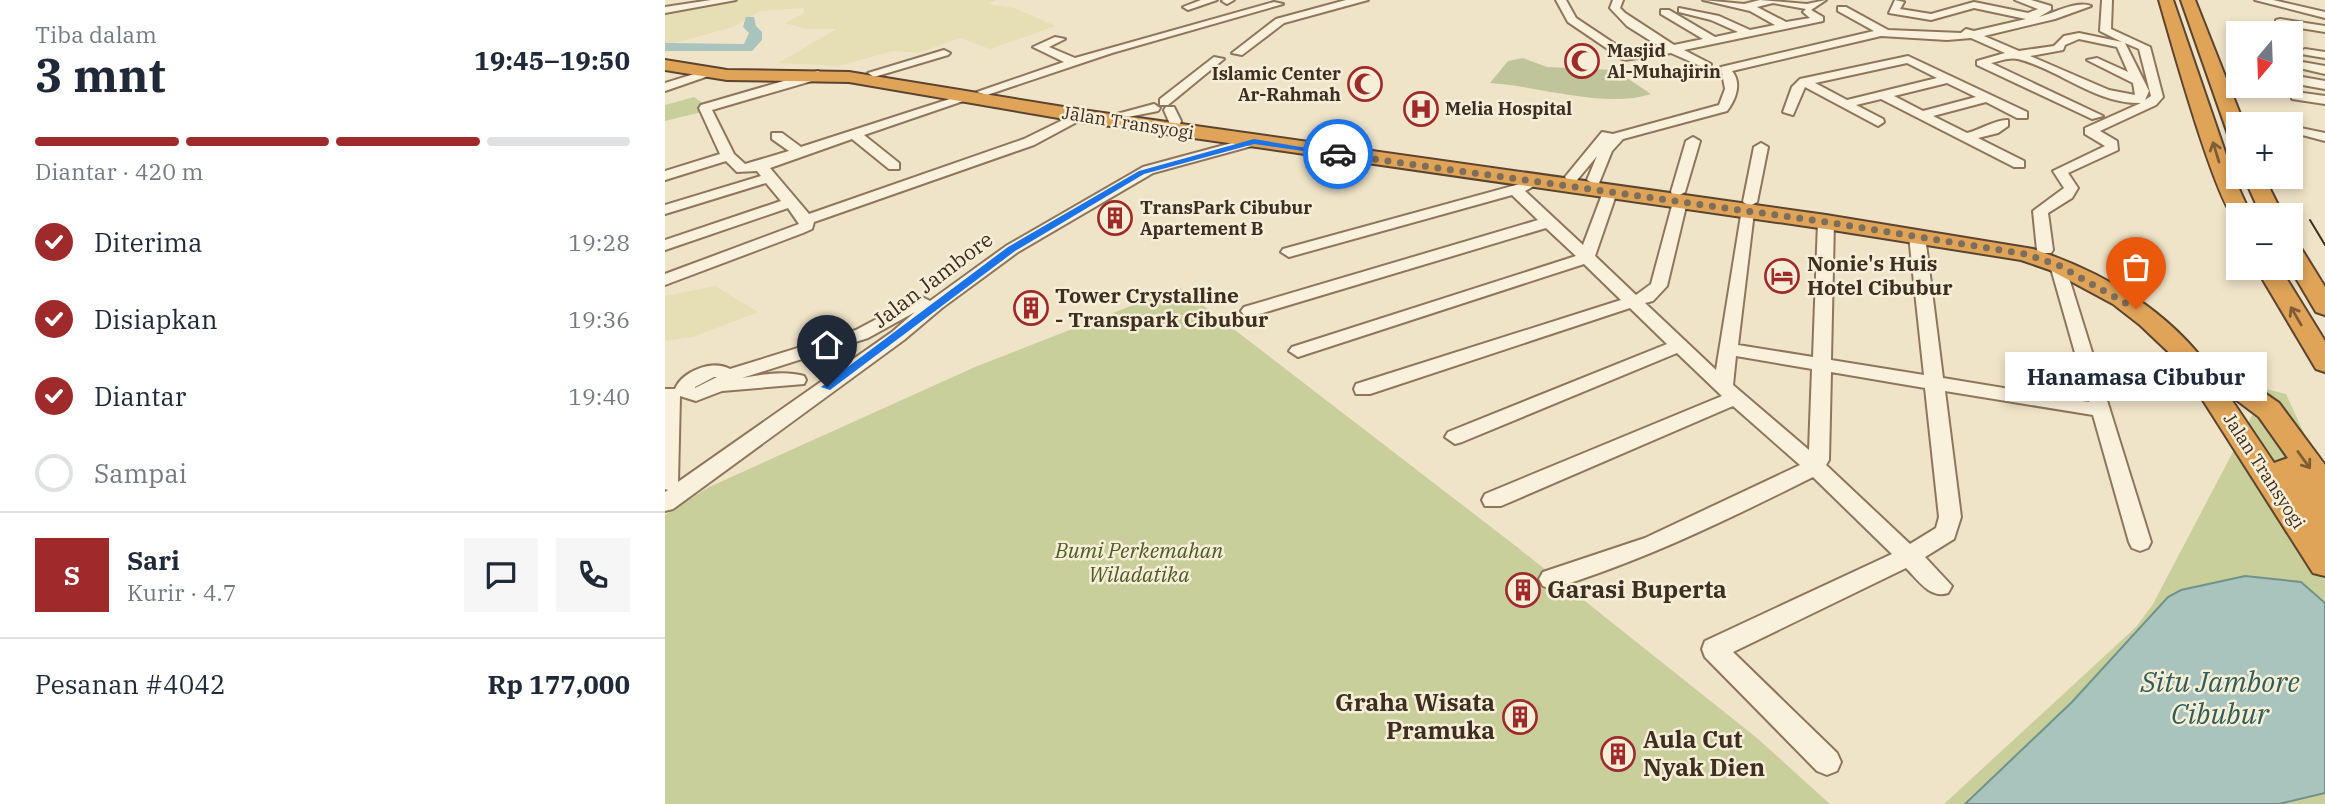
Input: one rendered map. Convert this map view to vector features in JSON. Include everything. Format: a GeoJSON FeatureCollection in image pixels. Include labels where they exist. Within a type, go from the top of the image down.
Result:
{"type":"FeatureCollection","features":[{"type":"Feature","properties":{"kind":"highway"},"geometry":{"type":"LineString","coordinates":[[2167,0],[2224,178],[2235,203]]}},
{"type":"Feature","properties":{"kind":"highway"},"geometry":{"type":"LineString","coordinates":[[2189,0],[2230,112]]}},
{"type":"Feature","properties":{"kind":"highway"},"geometry":{"type":"LineString","coordinates":[[2212,18],[2217,46],[2215,71]]}},
{"type":"Feature","properties":{"kind":"highway","name":"Jalan Transyogi"},"geometry":{"type":"LineString","coordinates":[[665,58],[720,66],[849,77],[1123,114],[1167,109],[1378,155],[1539,182],[1591,178]]}},
{"type":"Feature","properties":{"kind":"highway","name":"Jalan Transyogi"},"geometry":{"type":"LineString","coordinates":[[665,65],[711,73],[874,73],[1082,116],[1240,139],[1591,178],[1747,212],[1774,210],[1940,230],[2052,258],[2105,276],[2155,306],[2186,333],[2223,377],[2269,410],[2312,505],[2325,563]]}},
{"type":"Feature","properties":{"kind":"highway","name":"Jalan Transyogi"},"geometry":{"type":"LineString","coordinates":[[1774,210],[1826,222],[2052,258],[2150,318],[2187,355],[2312,505]]}},
{"type":"Feature","properties":{"kind":"highway"},"geometry":{"type":"LineString","coordinates":[[2303,270],[2325,307]]}},
{"type":"Feature","properties":{"kind":"highway"},"geometry":{"type":"LineString","coordinates":[[2275,280],[2325,363]]}},
{"type":"Feature","properties":{"kind":"street"},"geometry":{"type":"LineString","coordinates":[[665,10],[731,0]]}},
{"type":"Feature","properties":{"kind":"street"},"geometry":{"type":"LineString","coordinates":[[1188,7],[1212,0]]}},
{"type":"Feature","properties":{"kind":"street"},"geometry":{"type":"LineString","coordinates":[[1227,0],[1244,12]]}},
{"type":"Feature","properties":{"kind":"street"},"geometry":{"type":"LineString","coordinates":[[1167,109],[1260,26],[1279,17],[1345,0]]}},
{"type":"Feature","properties":{"kind":"street"},"geometry":{"type":"LineString","coordinates":[[1228,56],[1280,21],[1320,8],[1363,0]]}},
{"type":"Feature","properties":{"kind":"street"},"geometry":{"type":"LineString","coordinates":[[1561,0],[1572,20],[1623,57],[1636,58],[1819,19],[1808,12]]}},
{"type":"Feature","properties":{"kind":"street"},"geometry":{"type":"LineString","coordinates":[[1586,258],[1591,178],[1600,149],[1623,133],[1663,120],[1723,108],[1729,102],[1731,90],[1730,76],[1674,50],[1619,14],[1615,8],[1618,0]]}},
{"type":"Feature","properties":{"kind":"street"},"geometry":{"type":"LineString","coordinates":[[1708,0],[1750,8],[1785,26]]}},
{"type":"Feature","properties":{"kind":"street"},"geometry":{"type":"LineString","coordinates":[[1750,8],[1748,6],[1773,0],[1809,6],[1821,0]]}},
{"type":"Feature","properties":{"kind":"street"},"geometry":{"type":"LineString","coordinates":[[1899,2],[1893,11],[1925,17],[1970,5],[2034,18],[2047,8],[2020,0]]}},
{"type":"Feature","properties":{"kind":"street"},"geometry":{"type":"LineString","coordinates":[[2107,0],[2105,31],[2146,48],[2157,97],[2153,102],[2090,131],[2113,147],[2060,171],[2071,188],[2067,195],[2040,211],[2052,258],[2135,516],[2140,542]]}},
{"type":"Feature","properties":{"kind":"street"},"geometry":{"type":"LineString","coordinates":[[2260,0],[2325,15]]}},
{"type":"Feature","properties":{"kind":"street"},"geometry":{"type":"LineString","coordinates":[[2293,8],[2306,0]]}},
{"type":"Feature","properties":{"kind":"street"},"geometry":{"type":"LineString","coordinates":[[665,211],[765,172],[799,152],[1075,62],[1278,4]]}},
{"type":"Feature","properties":{"kind":"street"},"geometry":{"type":"LineString","coordinates":[[1718,69],[1883,31],[1947,37],[2085,6]]}},
{"type":"Feature","properties":{"kind":"street"},"geometry":{"type":"LineString","coordinates":[[1842,9],[1883,31]]}},
{"type":"Feature","properties":{"kind":"street"},"geometry":{"type":"LineString","coordinates":[[1683,10],[1710,16],[1748,33]]}},
{"type":"Feature","properties":{"kind":"street"},"geometry":{"type":"LineString","coordinates":[[1665,12],[1714,41]]}},
{"type":"Feature","properties":{"kind":"street"},"geometry":{"type":"LineString","coordinates":[[1151,26],[1167,34]]}},
{"type":"Feature","properties":{"kind":"street"},"geometry":{"type":"LineString","coordinates":[[2303,26],[2325,29]]}},
{"type":"Feature","properties":{"kind":"street"},"geometry":{"type":"LineString","coordinates":[[1969,33],[2015,55],[2123,99],[2142,97],[2143,91],[2125,50],[2117,43],[2079,36],[2068,38],[2060,43],[2059,48],[2015,55],[1981,63],[2097,116]]}},
{"type":"Feature","properties":{"kind":"street"},"geometry":{"type":"LineString","coordinates":[[2303,38],[2325,41]]}},
{"type":"Feature","properties":{"kind":"street"},"geometry":{"type":"LineString","coordinates":[[1059,39],[1039,47],[1075,62]]}},
{"type":"Feature","properties":{"kind":"street"},"geometry":{"type":"LineString","coordinates":[[1821,44],[1864,67]]}},
{"type":"Feature","properties":{"kind":"street"},"geometry":{"type":"LineString","coordinates":[[2305,52],[2325,55]]}},
{"type":"Feature","properties":{"kind":"street"},"geometry":{"type":"LineString","coordinates":[[874,73],[944,53]]}},
{"type":"Feature","properties":{"kind":"street"},"geometry":{"type":"LineString","coordinates":[[1789,112],[1798,87],[1804,82],[1908,59],[2022,115]]}},
{"type":"Feature","properties":{"kind":"street"},"geometry":{"type":"LineString","coordinates":[[2093,60],[2138,81]]}},
{"type":"Feature","properties":{"kind":"street"},"geometry":{"type":"LineString","coordinates":[[2303,66],[2325,70]]}},
{"type":"Feature","properties":{"kind":"street"},"geometry":{"type":"LineString","coordinates":[[1012,67],[1030,77]]}},
{"type":"Feature","properties":{"kind":"street"},"geometry":{"type":"LineString","coordinates":[[665,87],[711,73]]}},
{"type":"Feature","properties":{"kind":"street"},"geometry":{"type":"LineString","coordinates":[[665,280],[807,226],[806,220],[788,203],[765,172],[742,169],[728,156],[700,103],[818,75]]}},
{"type":"Feature","properties":{"kind":"street"},"geometry":{"type":"LineString","coordinates":[[1846,104],[1948,79]]}},
{"type":"Feature","properties":{"kind":"street"},"geometry":{"type":"LineString","coordinates":[[2303,81],[2325,85]]}},
{"type":"Feature","properties":{"kind":"street"},"geometry":{"type":"LineString","coordinates":[[1804,82],[1878,122]]}},
{"type":"Feature","properties":{"kind":"street"},"geometry":{"type":"LineString","coordinates":[[1884,96],[2019,164]]}},
{"type":"Feature","properties":{"kind":"street"},"geometry":{"type":"LineString","coordinates":[[2303,97],[2325,100]]}},
{"type":"Feature","properties":{"kind":"street"},"geometry":{"type":"LineString","coordinates":[[1922,115],[1988,98]]}},
{"type":"Feature","properties":{"kind":"street"},"geometry":{"type":"LineString","coordinates":[[806,220],[1029,142],[1082,116]]}},
{"type":"Feature","properties":{"kind":"street"},"geometry":{"type":"LineString","coordinates":[[1963,138],[1989,132],[2003,123]]}},
{"type":"Feature","properties":{"kind":"street"},"geometry":{"type":"LineString","coordinates":[[2303,130],[2325,137]]}},
{"type":"Feature","properties":{"kind":"street"},"geometry":{"type":"LineString","coordinates":[[854,134],[894,166]]}},
{"type":"Feature","properties":{"kind":"street"},"geometry":{"type":"LineString","coordinates":[[777,136],[799,152]]}},
{"type":"Feature","properties":{"kind":"street"},"geometry":{"type":"LineString","coordinates":[[666,493],[673,394],[696,395],[722,379],[882,326],[1048,216],[1149,160],[1240,139]]}},
{"type":"Feature","properties":{"kind":"street","name":"Jalan Jambore"},"geometry":{"type":"LineString","coordinates":[[666,493],[898,336],[936,303],[1012,249],[1154,167],[1240,139]]}},
{"type":"Feature","properties":{"kind":"street"},"geometry":{"type":"LineString","coordinates":[[1363,389],[1647,297],[1660,286],[1693,141]]}},
{"type":"Feature","properties":{"kind":"street"},"geometry":{"type":"LineString","coordinates":[[1729,393],[1728,349],[1747,212],[1761,147]]}},
{"type":"Feature","properties":{"kind":"street"},"geometry":{"type":"LineString","coordinates":[[1591,178],[1600,149]]}},
{"type":"Feature","properties":{"kind":"street"},"geometry":{"type":"LineString","coordinates":[[666,174],[728,156]]}},
{"type":"Feature","properties":{"kind":"street"},"geometry":{"type":"LineString","coordinates":[[1289,252],[1539,182]]}},
{"type":"Feature","properties":{"kind":"street"},"geometry":{"type":"LineString","coordinates":[[1514,190],[1729,393],[1815,467],[1940,586]]}},
{"type":"Feature","properties":{"kind":"street"},"geometry":{"type":"LineString","coordinates":[[665,245],[788,203]]}},
{"type":"Feature","properties":{"kind":"street"},"geometry":{"type":"LineString","coordinates":[[1250,311],[1549,222]]}},
{"type":"Feature","properties":{"kind":"street"},"geometry":{"type":"LineString","coordinates":[[1551,579],[1633,554],[1815,467],[1819,460],[1826,222]]}},
{"type":"Feature","properties":{"kind":"street"},"geometry":{"type":"LineString","coordinates":[[1827,762],[1714,649],[1907,557],[1946,533],[1950,517],[1917,236]]}},
{"type":"Feature","properties":{"kind":"street"},"geometry":{"type":"LineString","coordinates":[[1298,351],[1586,258]]}},
{"type":"Feature","properties":{"kind":"street"},"geometry":{"type":"LineString","coordinates":[[1455,437],[1679,346]]}},
{"type":"Feature","properties":{"kind":"street"},"geometry":{"type":"LineString","coordinates":[[1728,349],[2100,410]]}},
{"type":"Feature","properties":{"kind":"street"},"geometry":{"type":"LineString","coordinates":[[722,379],[797,380]]}},
{"type":"Feature","properties":{"kind":"street"},"geometry":{"type":"LineString","coordinates":[[1493,500],[1729,393]]}},
{"type":"Feature","properties":{"kind":"shaded area"},"geometry":{"type":"Polygon","coordinates":[[[741,0],[996,0],[988,4],[1014,8],[1056,26],[990,49],[960,38],[918,53],[893,51],[839,66],[778,63],[837,29],[806,29],[785,23],[803,14],[804,8],[760,11],[733,27],[665,46],[665,11],[741,0]]]}},
{"type":"Feature","properties":{"kind":"shaded area"},"geometry":{"type":"Polygon","coordinates":[[[715,286],[758,312],[693,337],[665,341],[665,296],[715,286]]]}},
{"type":"Feature","properties":{"kind":"green space"},"geometry":{"type":"Polygon","coordinates":[[[1523,58],[1547,67],[1615,70],[1651,94],[1633,98],[1593,98],[1490,83],[1508,61],[1523,58]]]}},
{"type":"Feature","properties":{"kind":"green space"},"geometry":{"type":"Polygon","coordinates":[[[694,97],[704,104],[706,111],[665,121],[665,105],[694,97]]]}},
{"type":"Feature","properties":{"kind":"green space","name":"Bumi Perkemahan Wiladatika"},"geometry":{"type":"Polygon","coordinates":[[[1179,287],[1517,547],[1757,738],[1830,804],[665,804],[665,515],[709,487],[975,367],[1179,287]]]}},
{"type":"Feature","properties":{"kind":"green space","name":"Situ Jambore Cibubur"},"geometry":{"type":"Polygon","coordinates":[[[2266,389],[2286,394],[2325,479],[2325,804],[1944,804],[2136,627],[2153,604],[2266,389]]]}},
{"type":"Feature","properties":{"kind":"water","name":"Situ Jambore Cibubur"},"geometry":{"type":"Polygon","coordinates":[[[2245,576],[2301,582],[2325,603],[2325,793],[2279,804],[1965,804],[2072,702],[2168,597],[2181,590],[2245,576]]]}},
{"type":"Feature","properties":{"kind":"waterway"},"geometry":{"type":"LineString","coordinates":[[665,47],[747,48],[755,40],[756,32],[749,27],[750,20]]}},
{"type":"Feature","properties":{"kind":"tram line"},"geometry":{"type":"LineString","coordinates":[[2310,220],[2325,245]]}},
{"type":"Feature","properties":{"kind":"way so far"},"geometry":{"type":"LineString","coordinates":[[1338,154],[1826,222],[2025,254],[2058,265],[2096,283],[2136,309]]}},
{"type":"Feature","properties":{"kind":"place","name":"Masjid Al-Muhajirin"},"geometry":{"type":"Point","coordinates":[1582,61]}},
{"type":"Feature","properties":{"kind":"place","name":"Islamic Center Ar-Rahmah"},"geometry":{"type":"Point","coordinates":[1365,84]}},
{"type":"Feature","properties":{"kind":"place","name":"Melia Hospital"},"geometry":{"type":"Point","coordinates":[1421,109]}},
{"type":"Feature","properties":{"kind":"place","name":"TransPark Cibubur Apartement B"},"geometry":{"type":"Point","coordinates":[1115,218]}},
{"type":"Feature","properties":{"kind":"place","name":"Nonie's Huis Hotel Cibubur"},"geometry":{"type":"Point","coordinates":[1782,276]}},
{"type":"Feature","properties":{"kind":"place","name":"Tower Crystalline - Transpark Cibubur"},"geometry":{"type":"Point","coordinates":[1031,308]}},
{"type":"Feature","properties":{"kind":"place","name":"Hanamasa Cibubur"},"geometry":{"type":"Point","coordinates":[2136,309]}},
{"type":"Feature","properties":{"kind":"place","name":"Garasi Buperta"},"geometry":{"type":"Point","coordinates":[1523,590]}},
{"type":"Feature","properties":{"kind":"place","name":"Graha Wisata Pramuka"},"geometry":{"type":"Point","coordinates":[1520,717]}},
{"type":"Feature","properties":{"kind":"place","name":"Aula Cut Nyak Dien"},"geometry":{"type":"Point","coordinates":[1618,754]}},
{"type":"Feature","properties":{"kind":"route"},"geometry":{"type":"LineString","coordinates":[[827,387],[898,336],[936,303],[1012,249],[1154,167],[1254,141],[1338,154]]}}]}
